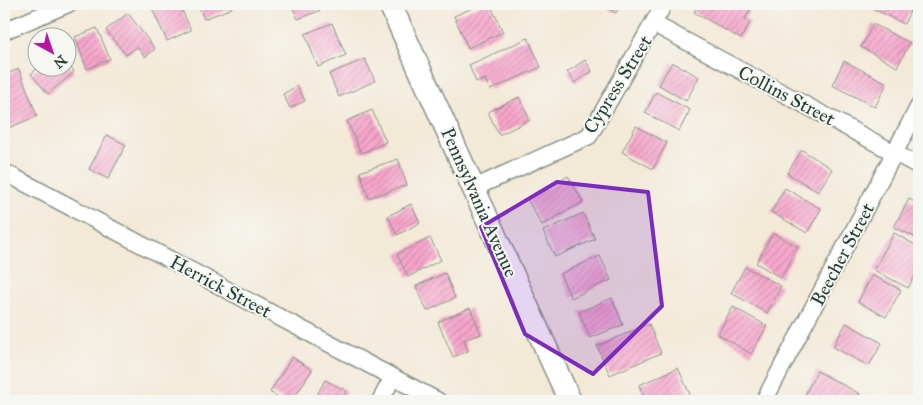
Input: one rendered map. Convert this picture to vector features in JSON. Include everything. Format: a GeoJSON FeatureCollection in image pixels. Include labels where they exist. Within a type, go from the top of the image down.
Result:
{"type":"FeatureCollection","features":[{"type":"Feature","properties":{"kind":"main road","name":"Pennsylvania Avenue"},"geometry":{"type":"LineString","coordinates":[[390,4],[570,401]]}},
{"type":"Feature","properties":{"kind":"street"},"geometry":{"type":"LineString","coordinates":[[4,31],[68,4]]}},
{"type":"Feature","properties":{"kind":"street","name":"Cypress Street"},"geometry":{"type":"LineString","coordinates":[[474,188],[589,136],[664,4]]}},
{"type":"Feature","properties":{"kind":"street","name":"Collins Street"},"geometry":{"type":"LineString","coordinates":[[654,24],[919,166]]}},
{"type":"Feature","properties":{"kind":"street","name":"Beecher Street"},"geometry":{"type":"LineString","coordinates":[[764,401],[919,106]]}},
{"type":"Feature","properties":{"kind":"street","name":"Herrick Street"},"geometry":{"type":"LineString","coordinates":[[4,172],[438,401]]}},
{"type":"Feature","properties":{"kind":"street"},"geometry":{"type":"LineString","coordinates":[[380,401],[393,377]]}},
{"type":"Feature","properties":{"kind":"highlighted area"},"geometry":{"type":"Polygon","coordinates":[[[557,182],[648,192],[662,306],[593,374],[525,334],[481,227],[557,182]]]}},
{"type":"Feature","properties":{"kind":"building"},"geometry":{"type":"Polygon","coordinates":[[[150,4],[179,4],[191,30],[167,41],[150,4]]]}},
{"type":"Feature","properties":{"kind":"building"},"geometry":{"type":"Polygon","coordinates":[[[197,4],[231,4],[232,8],[204,19],[197,4]]]}},
{"type":"Feature","properties":{"kind":"building"},"geometry":{"type":"Polygon","coordinates":[[[291,4],[334,4],[334,5],[298,19],[291,4]]]}},
{"type":"Feature","properties":{"kind":"building"},"geometry":{"type":"Polygon","coordinates":[[[482,4],[490,4],[503,32],[468,48],[454,16],[482,4]]]}},
{"type":"Feature","properties":{"kind":"building"},"geometry":{"type":"Polygon","coordinates":[[[600,4],[621,4],[616,13],[600,4]]]}},
{"type":"Feature","properties":{"kind":"building"},"geometry":{"type":"Polygon","coordinates":[[[699,4],[753,5],[745,19],[750,22],[741,39],[694,12],[699,4]]]}},
{"type":"Feature","properties":{"kind":"building"},"geometry":{"type":"Polygon","coordinates":[[[872,4],[919,4],[919,16],[910,11],[904,24],[870,7],[872,4]]]}},
{"type":"Feature","properties":{"kind":"building"},"geometry":{"type":"Polygon","coordinates":[[[128,13],[155,49],[145,57],[137,47],[126,55],[106,30],[128,13]]]}},
{"type":"Feature","properties":{"kind":"building"},"geometry":{"type":"Polygon","coordinates":[[[332,23],[346,55],[318,67],[305,34],[332,23]]]}},
{"type":"Feature","properties":{"kind":"building"},"geometry":{"type":"Polygon","coordinates":[[[873,24],[910,43],[897,67],[861,47],[873,24]]]}},
{"type":"Feature","properties":{"kind":"building"},"geometry":{"type":"Polygon","coordinates":[[[97,28],[110,59],[87,69],[78,45],[78,36],[97,28]]]}},
{"type":"Feature","properties":{"kind":"building"},"geometry":{"type":"Polygon","coordinates":[[[528,38],[541,67],[490,90],[485,79],[476,82],[469,65],[528,38]]]}},
{"type":"Feature","properties":{"kind":"building"},"geometry":{"type":"Polygon","coordinates":[[[365,59],[375,81],[339,97],[329,74],[365,59]]]}},
{"type":"Feature","properties":{"kind":"building"},"geometry":{"type":"Polygon","coordinates":[[[585,60],[592,71],[575,83],[567,72],[585,60]]]}},
{"type":"Feature","properties":{"kind":"building"},"geometry":{"type":"Polygon","coordinates":[[[844,61],[887,83],[875,107],[832,85],[844,61]]]}},
{"type":"Feature","properties":{"kind":"building"},"geometry":{"type":"Polygon","coordinates":[[[672,62],[699,77],[686,101],[659,85],[672,62]]]}},
{"type":"Feature","properties":{"kind":"building"},"geometry":{"type":"Polygon","coordinates":[[[19,69],[37,116],[6,129],[4,122],[4,75],[19,69]]]}},
{"type":"Feature","properties":{"kind":"building"},"geometry":{"type":"Polygon","coordinates":[[[34,78],[67,78],[48,94],[34,78]]]}},
{"type":"Feature","properties":{"kind":"building"},"geometry":{"type":"Polygon","coordinates":[[[297,86],[305,101],[290,108],[283,94],[297,86]]]}},
{"type":"Feature","properties":{"kind":"building"},"geometry":{"type":"Polygon","coordinates":[[[656,92],[690,110],[679,131],[645,113],[656,92]]]}},
{"type":"Feature","properties":{"kind":"building"},"geometry":{"type":"Polygon","coordinates":[[[519,97],[530,120],[499,135],[488,112],[519,97]]]}},
{"type":"Feature","properties":{"kind":"building"},"geometry":{"type":"Polygon","coordinates":[[[372,110],[386,142],[361,153],[347,121],[372,110]]]}},
{"type":"Feature","properties":{"kind":"building"},"geometry":{"type":"Polygon","coordinates":[[[636,126],[667,143],[653,169],[622,152],[636,126]]]}},
{"type":"Feature","properties":{"kind":"building"},"geometry":{"type":"Polygon","coordinates":[[[107,135],[126,145],[108,179],[89,169],[107,135]]]}},
{"type":"Feature","properties":{"kind":"building"},"geometry":{"type":"Polygon","coordinates":[[[802,150],[832,169],[818,192],[787,173],[802,150]]]}},
{"type":"Feature","properties":{"kind":"building"},"geometry":{"type":"Polygon","coordinates":[[[398,159],[407,185],[369,198],[360,172],[398,159]]]}},
{"type":"Feature","properties":{"kind":"building"},"geometry":{"type":"Polygon","coordinates":[[[568,176],[583,202],[542,225],[527,199],[568,176]]]}},
{"type":"Feature","properties":{"kind":"building"},"geometry":{"type":"Polygon","coordinates":[[[785,188],[821,209],[807,233],[771,212],[785,188]]]}},
{"type":"Feature","properties":{"kind":"building"},"geometry":{"type":"Polygon","coordinates":[[[909,199],[919,204],[919,239],[894,227],[909,199]]]}},
{"type":"Feature","properties":{"kind":"building"},"geometry":{"type":"Polygon","coordinates":[[[411,204],[420,223],[397,235],[388,216],[411,204]]]}},
{"type":"Feature","properties":{"kind":"building"},"geometry":{"type":"Polygon","coordinates":[[[583,213],[595,239],[555,257],[543,231],[583,213]]]}},
{"type":"Feature","properties":{"kind":"building"},"geometry":{"type":"Polygon","coordinates":[[[773,233],[798,247],[781,278],[756,263],[773,233]]]}},
{"type":"Feature","properties":{"kind":"building"},"geometry":{"type":"Polygon","coordinates":[[[894,233],[919,247],[919,268],[908,288],[874,270],[894,233]]]}},
{"type":"Feature","properties":{"kind":"building"},"geometry":{"type":"Polygon","coordinates":[[[430,238],[441,260],[408,277],[397,254],[430,238]]]}},
{"type":"Feature","properties":{"kind":"building"},"geometry":{"type":"Polygon","coordinates":[[[600,256],[611,280],[571,298],[560,274],[600,256]]]}},
{"type":"Feature","properties":{"kind":"building"},"geometry":{"type":"Polygon","coordinates":[[[745,267],[781,286],[767,313],[731,293],[745,267]]]}},
{"type":"Feature","properties":{"kind":"building"},"geometry":{"type":"Polygon","coordinates":[[[445,273],[455,298],[427,311],[416,286],[445,273]]]}},
{"type":"Feature","properties":{"kind":"building"},"geometry":{"type":"Polygon","coordinates":[[[872,275],[901,290],[886,317],[858,302],[872,275]]]}},
{"type":"Feature","properties":{"kind":"building"},"geometry":{"type":"Polygon","coordinates":[[[612,298],[623,325],[590,338],[579,312],[612,298]]]}},
{"type":"Feature","properties":{"kind":"building"},"geometry":{"type":"Polygon","coordinates":[[[733,307],[767,326],[751,354],[718,334],[733,307]]]}},
{"type":"Feature","properties":{"kind":"building"},"geometry":{"type":"Polygon","coordinates":[[[470,308],[481,334],[464,340],[468,351],[453,357],[438,322],[470,308]]]}},
{"type":"Feature","properties":{"kind":"building"},"geometry":{"type":"Polygon","coordinates":[[[846,323],[882,343],[869,366],[833,347],[846,323]]]}},
{"type":"Feature","properties":{"kind":"building"},"geometry":{"type":"Polygon","coordinates":[[[649,324],[661,353],[610,375],[597,346],[649,324]]]}},
{"type":"Feature","properties":{"kind":"building"},"geometry":{"type":"Polygon","coordinates":[[[292,357],[312,370],[292,401],[285,401],[270,392],[292,357]]]}},
{"type":"Feature","properties":{"kind":"building"},"geometry":{"type":"Polygon","coordinates":[[[678,368],[691,397],[681,401],[646,401],[639,385],[678,368]]]}},
{"type":"Feature","properties":{"kind":"building"},"geometry":{"type":"Polygon","coordinates":[[[817,371],[860,394],[856,401],[812,401],[804,396],[817,371]]]}},
{"type":"Feature","properties":{"kind":"building"},"geometry":{"type":"Polygon","coordinates":[[[325,380],[347,391],[342,401],[314,401],[325,380]]]}}]}
